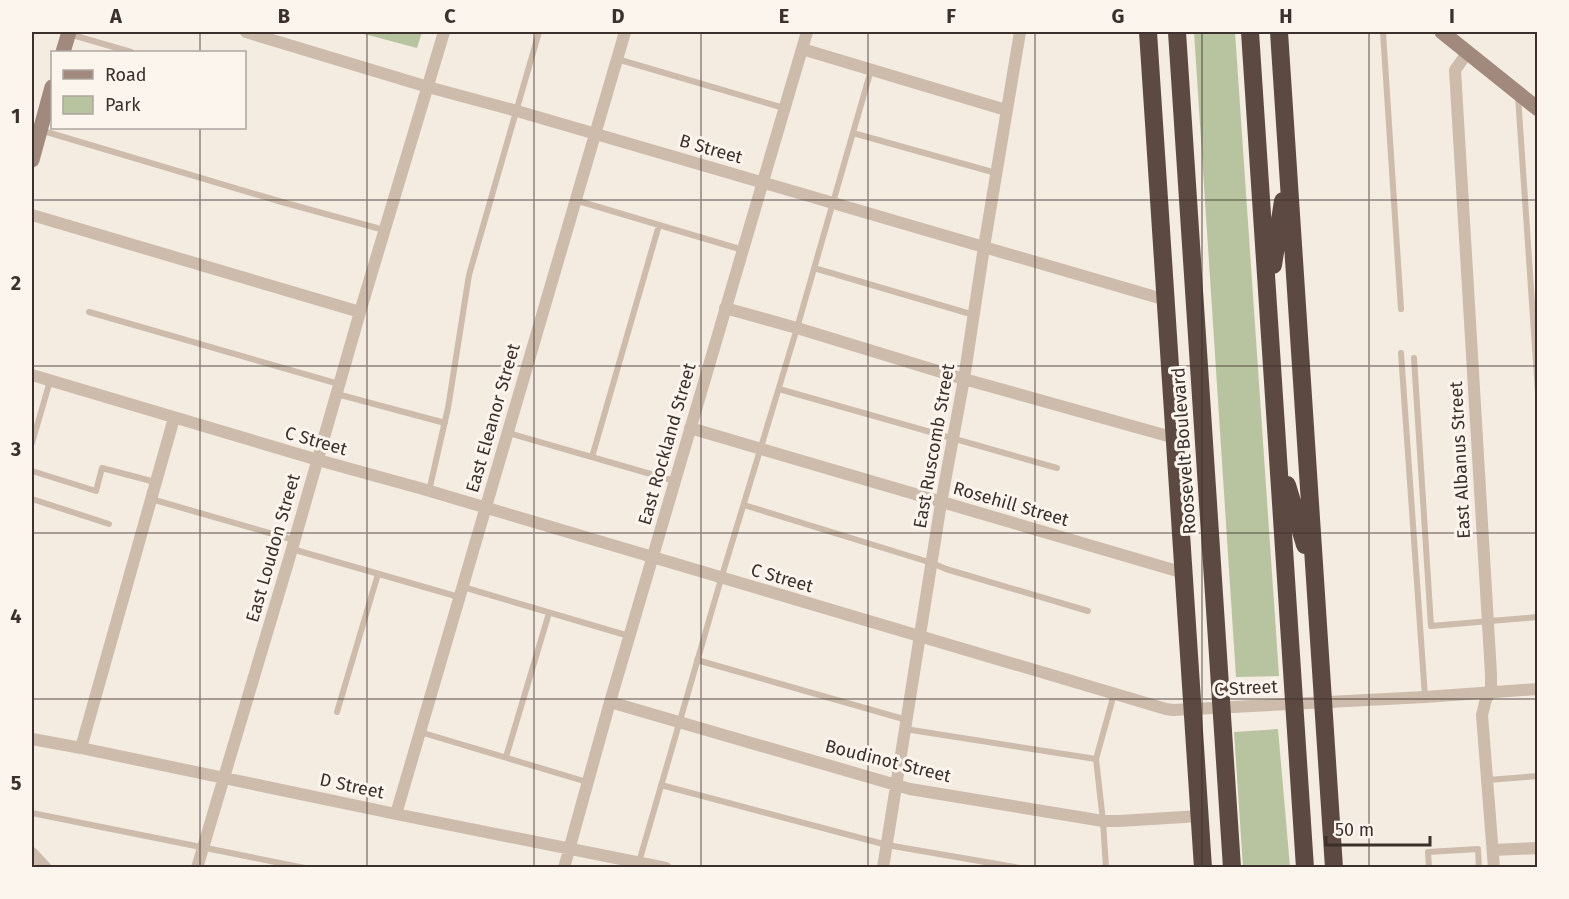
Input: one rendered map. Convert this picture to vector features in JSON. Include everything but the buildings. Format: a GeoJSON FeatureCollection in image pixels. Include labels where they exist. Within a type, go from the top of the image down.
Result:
{"type":"FeatureCollection","features":[{"type":"Feature","properties":{"kind":"highway","name":"Roosevelt Boulevard"},"geometry":{"type":"LineString","coordinates":[[1148,32],[1203,867]]}},
{"type":"Feature","properties":{"kind":"highway","name":"Roosevelt Boulevard"},"geometry":{"type":"LineString","coordinates":[[1177,32],[1232,867]]}},
{"type":"Feature","properties":{"kind":"highway"},"geometry":{"type":"LineString","coordinates":[[1250,32],[1305,867]]}},
{"type":"Feature","properties":{"kind":"highway"},"geometry":{"type":"LineString","coordinates":[[1279,32],[1334,867]]}},
{"type":"Feature","properties":{"kind":"highway"},"geometry":{"type":"LineString","coordinates":[[1268,300],[1288,167]]}},
{"type":"Feature","properties":{"kind":"highway"},"geometry":{"type":"LineString","coordinates":[[1278,453],[1315,579]]}},
{"type":"Feature","properties":{"kind":"main road"},"geometry":{"type":"LineString","coordinates":[[63,51],[68,32]]}},
{"type":"Feature","properties":{"kind":"main road"},"geometry":{"type":"LineString","coordinates":[[1442,32],[1538,109]]}},
{"type":"Feature","properties":{"kind":"main road"},"geometry":{"type":"LineString","coordinates":[[32,160],[51,91]]}},
{"type":"Feature","properties":{"kind":"street","name":"B Street"},"geometry":{"type":"LineString","coordinates":[[246,32],[428,87],[1166,300]]}},
{"type":"Feature","properties":{"kind":"street","name":"East Loudon Street"},"geometry":{"type":"LineString","coordinates":[[197,867],[444,32]]}},
{"type":"Feature","properties":{"kind":"street","name":"East Eleanor Street"},"geometry":{"type":"LineString","coordinates":[[396,814],[625,32]]}},
{"type":"Feature","properties":{"kind":"street","name":"East Rockland Street"},"geometry":{"type":"LineString","coordinates":[[564,867],[629,636],[807,32]]}},
{"type":"Feature","properties":{"kind":"street","name":"East Ruscomb Street"},"geometry":{"type":"LineString","coordinates":[[883,867],[1020,32]]}},
{"type":"Feature","properties":{"kind":"street"},"geometry":{"type":"LineString","coordinates":[[802,49],[1006,110]]}},
{"type":"Feature","properties":{"kind":"street","name":"East Albanus Street"},"geometry":{"type":"LineString","coordinates":[[1467,52],[1455,70],[1491,692],[1486,699],[1482,715],[1494,867]]}},
{"type":"Feature","properties":{"kind":"street"},"geometry":{"type":"LineString","coordinates":[[32,215],[360,312]]}},
{"type":"Feature","properties":{"kind":"street"},"geometry":{"type":"LineString","coordinates":[[725,309],[1175,438]]}},
{"type":"Feature","properties":{"kind":"street","name":"C Street"},"geometry":{"type":"LineString","coordinates":[[32,375],[1166,709],[1221,708],[1538,689]]}},
{"type":"Feature","properties":{"kind":"street"},"geometry":{"type":"LineString","coordinates":[[81,748],[174,418]]}},
{"type":"Feature","properties":{"kind":"street","name":"Rosehill Street"},"geometry":{"type":"LineString","coordinates":[[690,428],[1184,573]]}},
{"type":"Feature","properties":{"kind":"street","name":"Boudinot Street"},"geometry":{"type":"LineString","coordinates":[[610,702],[921,791],[1103,821],[1200,816]]}},
{"type":"Feature","properties":{"kind":"street","name":"D Street"},"geometry":{"type":"LineString","coordinates":[[32,739],[666,867]]}},
{"type":"Feature","properties":{"kind":"street"},"geometry":{"type":"LineString","coordinates":[[1493,850],[1538,848]]}},
{"type":"Feature","properties":{"kind":"street"},"geometry":{"type":"LineString","coordinates":[[32,853],[46,867]]}},
{"type":"Feature","properties":{"kind":"lane"},"geometry":{"type":"LineString","coordinates":[[68,32],[128,51]]}},
{"type":"Feature","properties":{"kind":"lane"},"geometry":{"type":"LineString","coordinates":[[429,491],[445,423],[469,275],[539,32]]}},
{"type":"Feature","properties":{"kind":"lane"},"geometry":{"type":"LineString","coordinates":[[1383,32],[1401,309]]}},
{"type":"Feature","properties":{"kind":"lane"},"geometry":{"type":"LineString","coordinates":[[617,59],[784,108]]}},
{"type":"Feature","properties":{"kind":"lane"},"geometry":{"type":"LineString","coordinates":[[639,862],[871,70]]}},
{"type":"Feature","properties":{"kind":"lane"},"geometry":{"type":"LineString","coordinates":[[1518,92],[1538,392]]}},
{"type":"Feature","properties":{"kind":"lane"},"geometry":{"type":"LineString","coordinates":[[40,130],[385,230]]}},
{"type":"Feature","properties":{"kind":"lane"},"geometry":{"type":"LineString","coordinates":[[853,133],[996,173]]}},
{"type":"Feature","properties":{"kind":"lane"},"geometry":{"type":"LineString","coordinates":[[575,200],[743,250]]}},
{"type":"Feature","properties":{"kind":"lane"},"geometry":{"type":"LineString","coordinates":[[592,457],[659,225]]}},
{"type":"Feature","properties":{"kind":"lane"},"geometry":{"type":"LineString","coordinates":[[814,268],[974,315]]}},
{"type":"Feature","properties":{"kind":"lane"},"geometry":{"type":"LineString","coordinates":[[89,312],[445,423]]}},
{"type":"Feature","properties":{"kind":"lane"},"geometry":{"type":"LineString","coordinates":[[1401,353],[1425,697]]}},
{"type":"Feature","properties":{"kind":"lane"},"geometry":{"type":"LineString","coordinates":[[1414,358],[1431,626],[1538,617]]}},
{"type":"Feature","properties":{"kind":"lane"},"geometry":{"type":"LineString","coordinates":[[32,443],[50,381]]}},
{"type":"Feature","properties":{"kind":"lane"},"geometry":{"type":"LineString","coordinates":[[779,389],[1057,468]]}},
{"type":"Feature","properties":{"kind":"lane"},"geometry":{"type":"LineString","coordinates":[[508,432],[675,481]]}},
{"type":"Feature","properties":{"kind":"lane"},"geometry":{"type":"LineString","coordinates":[[32,471],[96,491],[102,468],[156,483]]}},
{"type":"Feature","properties":{"kind":"lane"},"geometry":{"type":"LineString","coordinates":[[151,499],[293,544],[378,574],[549,612],[629,636]]}},
{"type":"Feature","properties":{"kind":"lane"},"geometry":{"type":"LineString","coordinates":[[32,500],[109,524]]}},
{"type":"Feature","properties":{"kind":"lane"},"geometry":{"type":"LineString","coordinates":[[744,505],[1088,611]]}},
{"type":"Feature","properties":{"kind":"lane"},"geometry":{"type":"LineString","coordinates":[[337,712],[378,574]]}},
{"type":"Feature","properties":{"kind":"lane"},"geometry":{"type":"LineString","coordinates":[[506,757],[549,612]]}},
{"type":"Feature","properties":{"kind":"lane"},"geometry":{"type":"LineString","coordinates":[[697,660],[906,724],[1096,759]]}},
{"type":"Feature","properties":{"kind":"lane"},"geometry":{"type":"LineString","coordinates":[[1106,867],[1096,759],[1114,694]]}},
{"type":"Feature","properties":{"kind":"lane"},"geometry":{"type":"LineString","coordinates":[[420,732],[587,782]]}},
{"type":"Feature","properties":{"kind":"lane"},"geometry":{"type":"LineString","coordinates":[[1488,780],[1538,776]]}},
{"type":"Feature","properties":{"kind":"lane"},"geometry":{"type":"LineString","coordinates":[[661,785],[887,845],[1020,867]]}},
{"type":"Feature","properties":{"kind":"lane"},"geometry":{"type":"LineString","coordinates":[[32,813],[305,867]]}},
{"type":"Feature","properties":{"kind":"lane"},"geometry":{"type":"LineString","coordinates":[[1429,867],[1428,852],[1478,849],[1479,867]]}},
{"type":"Feature","properties":{"kind":"green space"},"geometry":{"type":"Polygon","coordinates":[[[357,32],[422,32],[417,48],[357,32]]]}},
{"type":"Feature","properties":{"kind":"green space"},"geometry":{"type":"Polygon","coordinates":[[[1194,32],[1235,32],[1279,676],[1236,677],[1194,32]]]}},
{"type":"Feature","properties":{"kind":"green space"},"geometry":{"type":"Polygon","coordinates":[[[1278,729],[1290,867],[1243,867],[1234,732],[1278,729]]]}}]}
